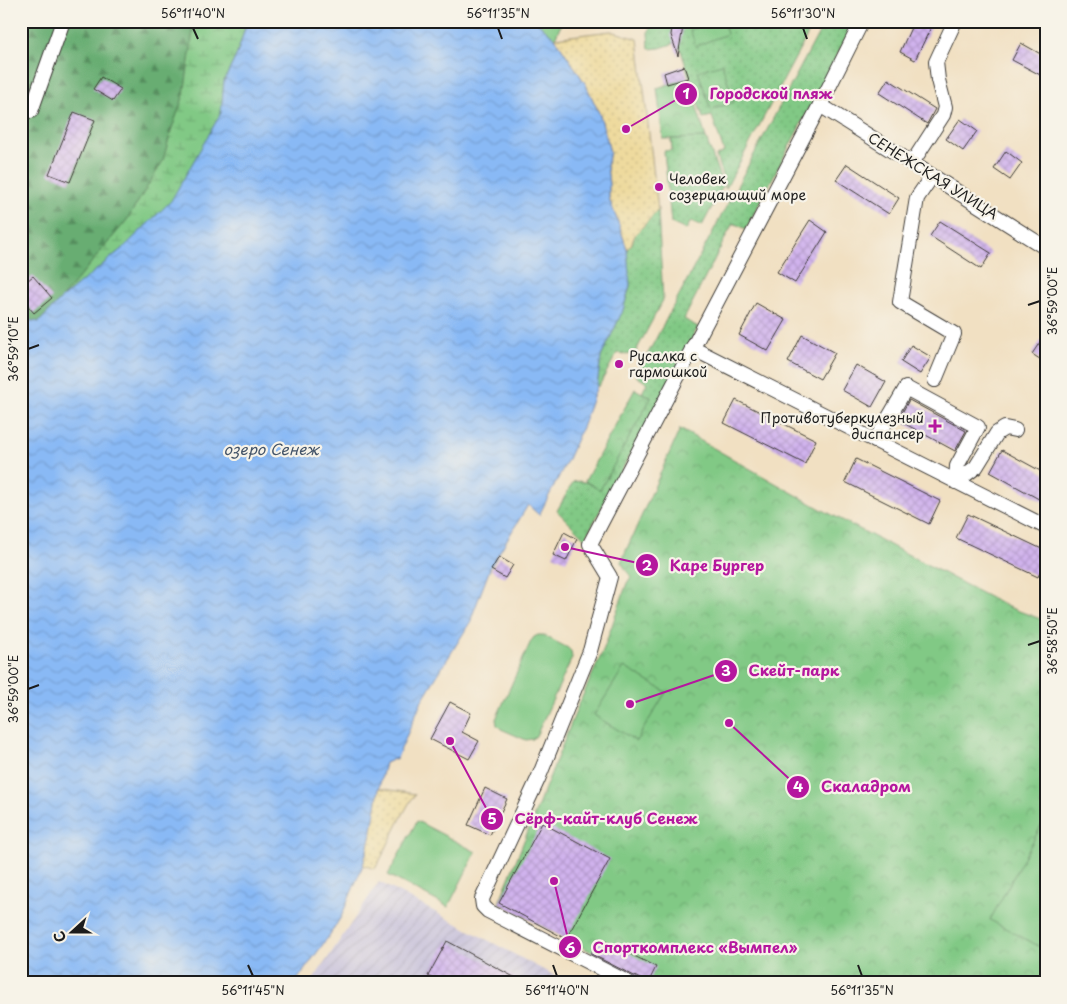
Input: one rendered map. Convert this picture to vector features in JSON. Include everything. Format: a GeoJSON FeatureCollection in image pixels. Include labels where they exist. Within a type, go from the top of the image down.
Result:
{"type":"FeatureCollection","features":[{"type":"Feature","properties":{"kind":"street"},"geometry":{"type":"LineString","coordinates":[[31,110],[63,21]]}},
{"type":"Feature","properties":{"kind":"street"},"geometry":{"type":"LineString","coordinates":[[629,983],[488,910],[483,906],[482,899],[538,778],[590,651],[610,577],[590,544],[862,21]]}},
{"type":"Feature","properties":{"kind":"street"},"geometry":{"type":"LineString","coordinates":[[912,163],[945,108],[936,62],[955,21]]}},
{"type":"Feature","properties":{"kind":"street","name":"СЕНЕЖСКАЯ УЛИЦА"},"geometry":{"type":"LineString","coordinates":[[820,105],[1046,248]]}},
{"type":"Feature","properties":{"kind":"street"},"geometry":{"type":"LineString","coordinates":[[932,176],[917,198],[900,302],[954,334],[935,380]]}},
{"type":"Feature","properties":{"kind":"street"},"geometry":{"type":"LineString","coordinates":[[692,348],[1046,527]]}},
{"type":"Feature","properties":{"kind":"street"},"geometry":{"type":"LineString","coordinates":[[875,441],[906,388],[978,427],[956,466],[956,482]]}},
{"type":"Feature","properties":{"kind":"street"},"geometry":{"type":"LineString","coordinates":[[956,482],[976,467],[997,433],[1005,428],[1015,430]]}},
{"type":"Feature","properties":{"kind":"shaded area"},"geometry":{"type":"Polygon","coordinates":[[[379,882],[568,983],[311,983],[379,882]]]}},
{"type":"Feature","properties":{"kind":"green space"},"geometry":{"type":"Polygon","coordinates":[[[21,21],[194,21],[184,95],[163,161],[127,220],[61,299],[39,322],[21,319],[21,21]]]}},
{"type":"Feature","properties":{"kind":"green space"},"geometry":{"type":"Polygon","coordinates":[[[194,21],[245,21],[246,25],[237,54],[224,81],[221,113],[171,202],[124,247],[61,299],[127,220],[163,161],[184,95],[194,21]]]}},
{"type":"Feature","properties":{"kind":"green space"},"geometry":{"type":"Polygon","coordinates":[[[536,21],[563,21],[555,38],[536,21]]]}},
{"type":"Feature","properties":{"kind":"green space"},"geometry":{"type":"Polygon","coordinates":[[[657,21],[815,21],[726,188],[716,156],[724,152],[712,116],[703,118],[678,42],[660,48],[649,49],[648,32],[657,21]]]}},
{"type":"Feature","properties":{"kind":"green space"},"geometry":{"type":"Polygon","coordinates":[[[715,21],[723,21],[727,34],[696,46],[690,30],[715,21]]]}},
{"type":"Feature","properties":{"kind":"green space"},"geometry":{"type":"Polygon","coordinates":[[[825,21],[855,21],[746,229],[733,223],[684,319],[698,327],[585,539],[557,511],[573,482],[584,482],[600,489],[651,397],[642,393],[647,383],[636,376],[825,21]]]}},
{"type":"Feature","properties":{"kind":"green space"},"geometry":{"type":"Polygon","coordinates":[[[722,64],[734,102],[711,110],[698,71],[722,64]]]}},
{"type":"Feature","properties":{"kind":"green space"},"geometry":{"type":"Polygon","coordinates":[[[688,78],[706,138],[663,139],[657,88],[688,78]]]}},
{"type":"Feature","properties":{"kind":"green space"},"geometry":{"type":"Polygon","coordinates":[[[706,138],[723,186],[702,226],[691,221],[686,230],[671,223],[664,151],[672,150],[671,139],[706,138]]]}},
{"type":"Feature","properties":{"kind":"green space"},"geometry":{"type":"Polygon","coordinates":[[[658,210],[663,300],[634,355],[617,353],[599,386],[597,386],[601,357],[623,310],[630,286],[627,249],[635,235],[658,210]]]}},
{"type":"Feature","properties":{"kind":"green space"},"geometry":{"type":"Polygon","coordinates":[[[635,389],[651,398],[600,490],[585,481],[635,389]]]}},
{"type":"Feature","properties":{"kind":"green space"},"geometry":{"type":"Polygon","coordinates":[[[680,429],[821,509],[1008,607],[1046,621],[1046,983],[650,983],[499,903],[578,706],[603,651],[627,583],[631,577],[621,562],[680,429]]]}},
{"type":"Feature","properties":{"kind":"green space"},"geometry":{"type":"Polygon","coordinates":[[[538,635],[543,635],[568,648],[571,651],[572,658],[536,736],[533,739],[526,740],[501,729],[497,725],[496,719],[531,641],[538,635]]]}},
{"type":"Feature","properties":{"kind":"green space"},"geometry":{"type":"Polygon","coordinates":[[[624,667],[666,692],[636,741],[594,715],[624,667]]]}},
{"type":"Feature","properties":{"kind":"green space"},"geometry":{"type":"Polygon","coordinates":[[[1046,817],[1046,950],[990,920],[1046,817]]]}},
{"type":"Feature","properties":{"kind":"green space"},"geometry":{"type":"Polygon","coordinates":[[[417,821],[476,852],[448,907],[388,875],[417,821]]]}},
{"type":"Feature","properties":{"kind":"sand"},"geometry":{"type":"Polygon","coordinates":[[[611,31],[638,39],[658,210],[635,235],[627,249],[609,199],[607,166],[610,152],[600,115],[585,83],[555,38],[611,31]]]}},
{"type":"Feature","properties":{"kind":"sand"},"geometry":{"type":"Polygon","coordinates":[[[379,788],[415,794],[375,869],[363,865],[372,830],[379,788]]]}},
{"type":"Feature","properties":{"kind":"water","name":"озеро Сенеж"},"geometry":{"type":"Polygon","coordinates":[[[245,21],[536,21],[555,38],[585,83],[600,115],[610,152],[607,166],[609,199],[627,249],[630,285],[623,310],[601,357],[597,386],[568,459],[539,515],[528,505],[491,566],[471,621],[422,700],[397,758],[385,763],[363,865],[341,917],[295,983],[21,983],[21,319],[39,322],[61,299],[124,247],[171,201],[221,113],[224,81],[237,54],[246,25],[245,21]]]}},
{"type":"Feature","properties":{"kind":"building"},"geometry":{"type":"Polygon","coordinates":[[[673,21],[684,21],[678,56],[671,35],[673,21]]]}},
{"type":"Feature","properties":{"kind":"building"},"geometry":{"type":"Polygon","coordinates":[[[914,21],[934,21],[915,60],[900,52],[914,21]]]}},
{"type":"Feature","properties":{"kind":"building"},"geometry":{"type":"Polygon","coordinates":[[[1021,43],[1046,57],[1046,78],[1012,60],[1021,43]]]}},
{"type":"Feature","properties":{"kind":"building"},"geometry":{"type":"Polygon","coordinates":[[[684,66],[688,78],[667,84],[664,73],[684,66]]]}},
{"type":"Feature","properties":{"kind":"building"},"geometry":{"type":"Polygon","coordinates":[[[101,77],[121,89],[113,101],[93,89],[101,77]]]}},
{"type":"Feature","properties":{"kind":"building"},"geometry":{"type":"Polygon","coordinates":[[[888,79],[935,109],[927,124],[879,93],[888,79]]]}},
{"type":"Feature","properties":{"kind":"building"},"geometry":{"type":"Polygon","coordinates":[[[74,112],[95,120],[70,182],[49,174],[74,112]]]}},
{"type":"Feature","properties":{"kind":"building"},"geometry":{"type":"Polygon","coordinates":[[[960,119],[977,131],[963,151],[946,139],[960,119]]]}},
{"type":"Feature","properties":{"kind":"building"},"geometry":{"type":"Polygon","coordinates":[[[1006,151],[1022,163],[1010,180],[994,169],[1006,151]]]}},
{"type":"Feature","properties":{"kind":"building"},"geometry":{"type":"Polygon","coordinates":[[[847,164],[899,198],[889,214],[836,180],[847,164]]]}},
{"type":"Feature","properties":{"kind":"building"},"geometry":{"type":"Polygon","coordinates":[[[810,220],[827,232],[795,283],[777,272],[810,220]]]}},
{"type":"Feature","properties":{"kind":"building"},"geometry":{"type":"Polygon","coordinates":[[[940,221],[991,253],[981,269],[930,236],[940,221]]]}},
{"type":"Feature","properties":{"kind":"building"},"geometry":{"type":"Polygon","coordinates":[[[33,276],[52,298],[34,313],[21,298],[21,286],[33,276]]]}},
{"type":"Feature","properties":{"kind":"building"},"geometry":{"type":"Polygon","coordinates":[[[756,303],[786,320],[768,351],[739,335],[756,303]]]}},
{"type":"Feature","properties":{"kind":"building"},"geometry":{"type":"Polygon","coordinates":[[[1046,333],[1046,363],[1032,354],[1046,333]]]}},
{"type":"Feature","properties":{"kind":"building"},"geometry":{"type":"Polygon","coordinates":[[[802,335],[835,353],[820,379],[788,362],[802,335]]]}},
{"type":"Feature","properties":{"kind":"building"},"geometry":{"type":"Polygon","coordinates":[[[911,345],[931,357],[920,374],[901,362],[911,345]]]}},
{"type":"Feature","properties":{"kind":"building"},"geometry":{"type":"Polygon","coordinates":[[[856,365],[886,382],[872,407],[842,390],[856,365]]]}},
{"type":"Feature","properties":{"kind":"building"},"geometry":{"type":"Polygon","coordinates":[[[736,400],[816,440],[805,464],[724,423],[736,400]]]}},
{"type":"Feature","properties":{"kind":"building"},"geometry":{"type":"Polygon","coordinates":[[[909,400],[966,431],[955,451],[898,420],[909,400]]]}},
{"type":"Feature","properties":{"kind":"building"},"geometry":{"type":"Polygon","coordinates":[[[1002,450],[1046,474],[1046,503],[990,472],[1002,450]]]}},
{"type":"Feature","properties":{"kind":"building"},"geometry":{"type":"Polygon","coordinates":[[[856,459],[940,501],[929,524],[845,482],[856,459]]]}},
{"type":"Feature","properties":{"kind":"building"},"geometry":{"type":"Polygon","coordinates":[[[968,514],[1046,551],[1046,560],[1038,577],[956,538],[968,514]]]}},
{"type":"Feature","properties":{"kind":"building"},"geometry":{"type":"Polygon","coordinates":[[[564,532],[577,539],[566,561],[553,555],[564,532]]]}},
{"type":"Feature","properties":{"kind":"building"},"geometry":{"type":"Polygon","coordinates":[[[499,557],[513,565],[505,578],[491,570],[499,557]]]}},
{"type":"Feature","properties":{"kind":"building"},"geometry":{"type":"Polygon","coordinates":[[[450,702],[471,713],[462,732],[479,741],[469,759],[430,739],[450,702]]]}},
{"type":"Feature","properties":{"kind":"building"},"geometry":{"type":"Polygon","coordinates":[[[485,788],[507,799],[490,835],[468,825],[485,788]]]}},
{"type":"Feature","properties":{"kind":"building"},"geometry":{"type":"Polygon","coordinates":[[[542,823],[610,859],[566,939],[499,903],[542,823]]]}},
{"type":"Feature","properties":{"kind":"building"},"geometry":{"type":"Polygon","coordinates":[[[599,938],[656,967],[648,983],[591,954],[599,938]]]}},
{"type":"Feature","properties":{"kind":"building"},"geometry":{"type":"Polygon","coordinates":[[[447,941],[525,983],[441,983],[428,976],[447,941]]]}},
{"type":"Feature","properties":{"kind":"place","name":"Городской пляж"},"geometry":{"type":"Point","coordinates":[626,129]}},
{"type":"Feature","properties":{"kind":"place","name":"Человек созерцающий море"},"geometry":{"type":"Point","coordinates":[659,187]}},
{"type":"Feature","properties":{"kind":"place","name":"Русалка с гармошкой"},"geometry":{"type":"Point","coordinates":[619,364]}},
{"type":"Feature","properties":{"kind":"place","name":"Противотуберкулезный диспансер"},"geometry":{"type":"Point","coordinates":[935,426]}},
{"type":"Feature","properties":{"kind":"place","name":"Каре Бургер"},"geometry":{"type":"Point","coordinates":[565,547]}},
{"type":"Feature","properties":{"kind":"place","name":"Скейт-парк"},"geometry":{"type":"Point","coordinates":[630,704]}},
{"type":"Feature","properties":{"kind":"place","name":"Скаладром"},"geometry":{"type":"Point","coordinates":[729,723]}},
{"type":"Feature","properties":{"kind":"place","name":"Сёрф-кайт-клуб Сенеж"},"geometry":{"type":"Point","coordinates":[450,741]}},
{"type":"Feature","properties":{"kind":"place","name":"Спорткомплекс «Вымпел»"},"geometry":{"type":"Point","coordinates":[554,881]}}]}
